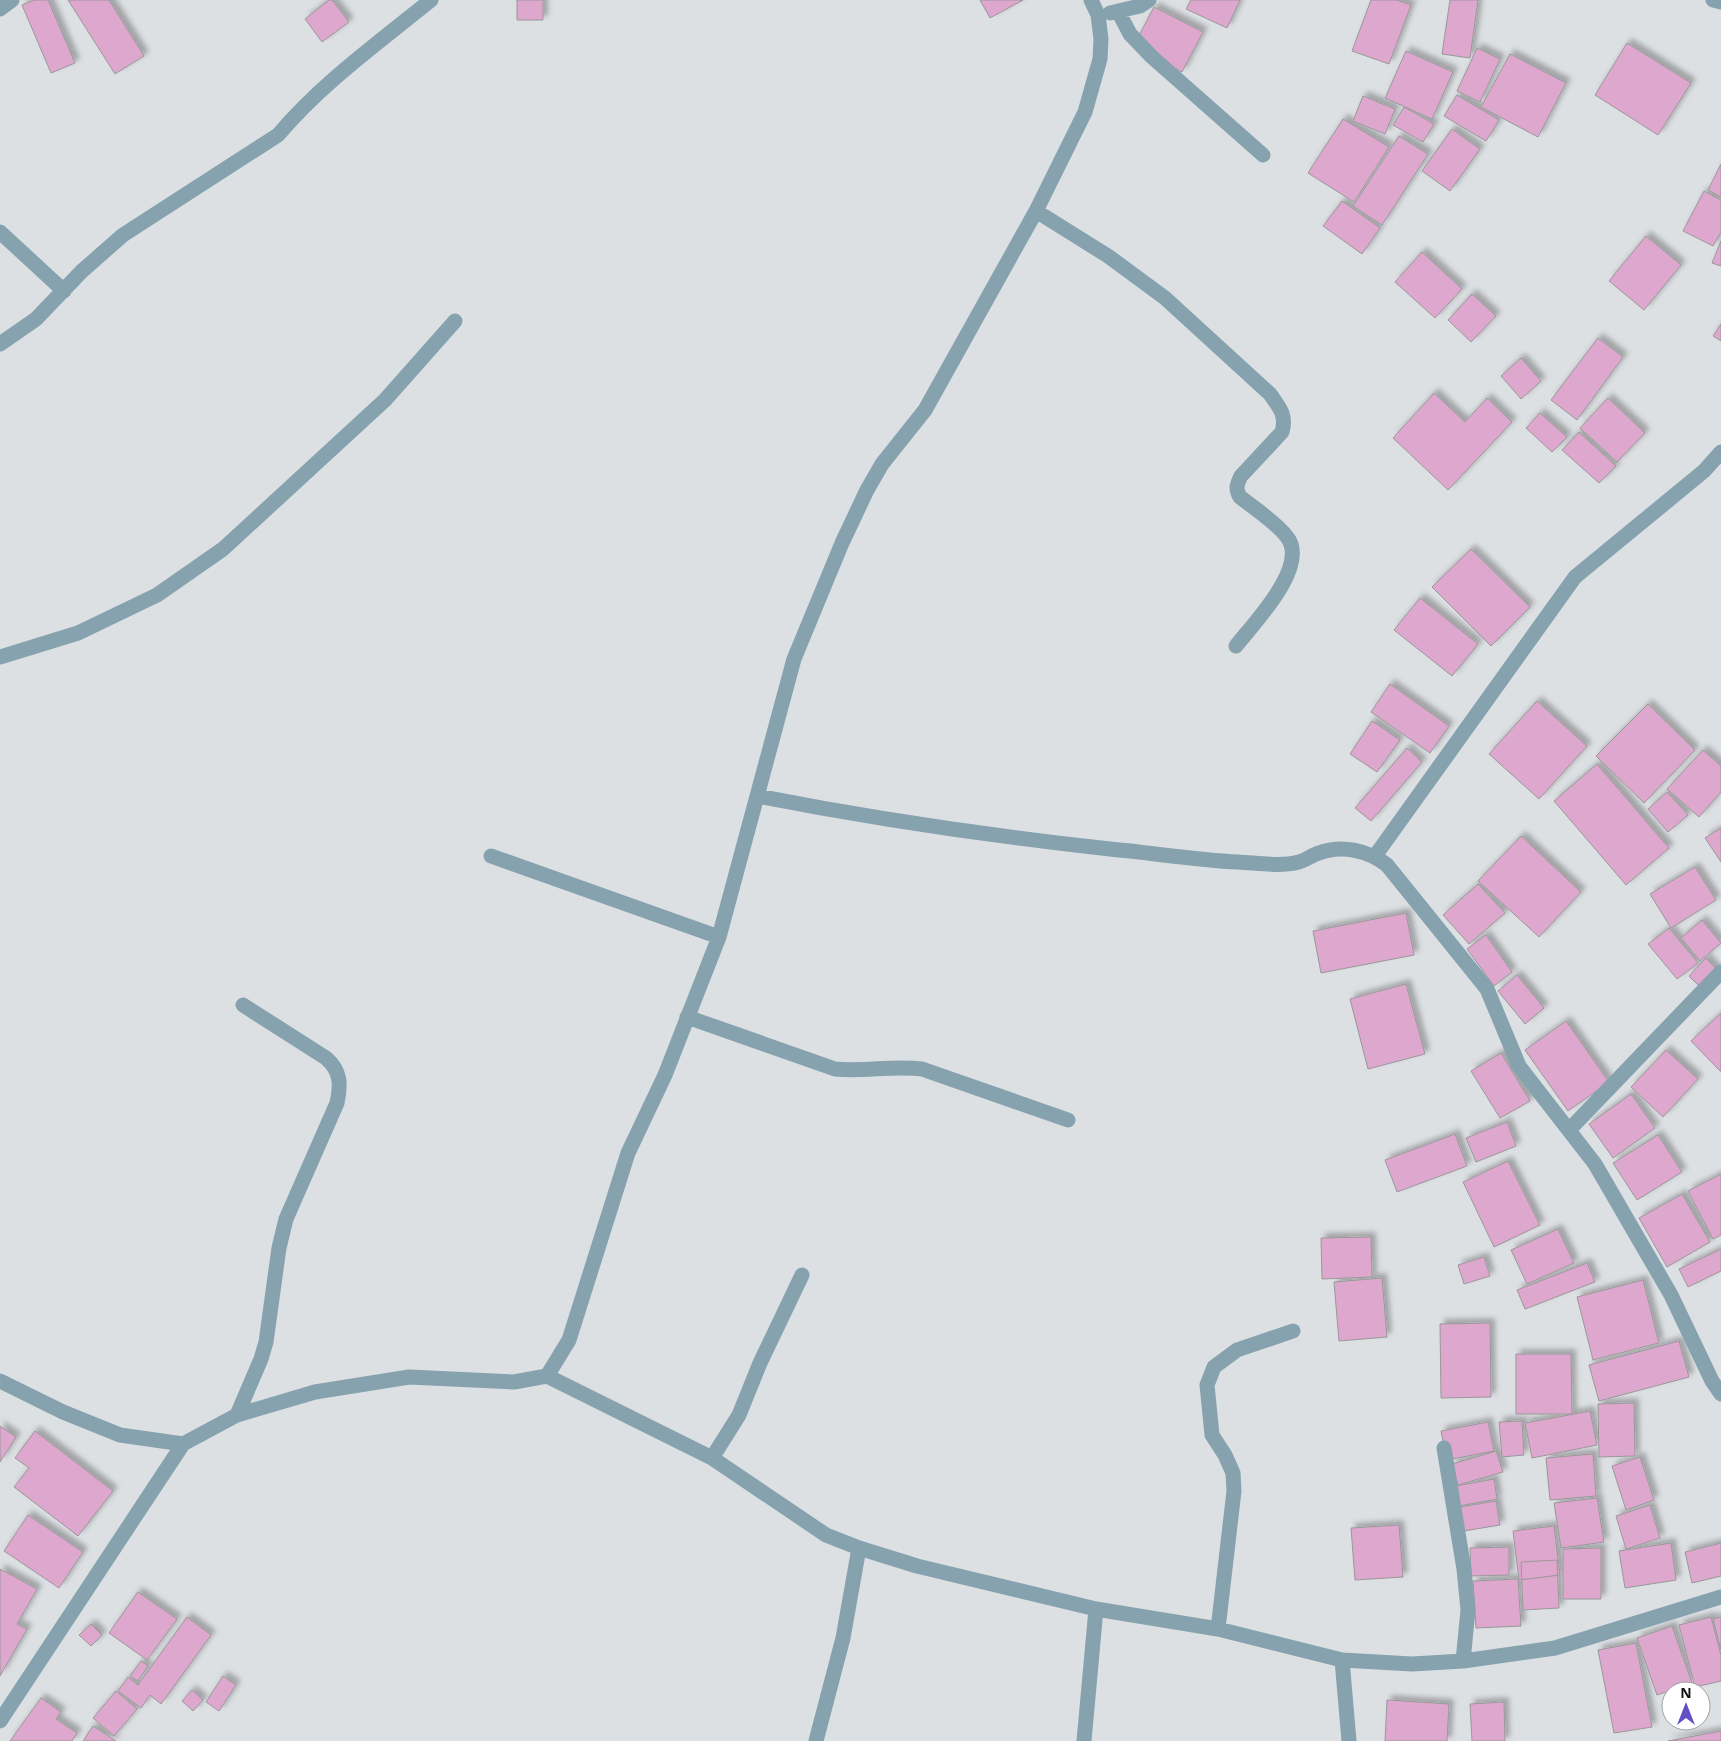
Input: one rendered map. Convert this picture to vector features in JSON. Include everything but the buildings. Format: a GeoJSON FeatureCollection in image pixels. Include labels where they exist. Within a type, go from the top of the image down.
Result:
{"type":"FeatureCollection","features":[{"type":"Feature","properties":{"kind":"street"},"geometry":{"type":"LineString","coordinates":[[0,8],[12,0]]}},
{"type":"Feature","properties":{"kind":"street"},"geometry":{"type":"LineString","coordinates":[[0,344],[36,320],[82,272],[123,235],[278,135],[293,115],[431,0]]}},
{"type":"Feature","properties":{"kind":"street"},"geometry":{"type":"LineString","coordinates":[[547,1376],[569,1340],[628,1153],[665,1075],[718,936],[758,796],[794,659],[842,543],[882,464],[925,410],[1036,211],[1085,112],[1100,59],[1101,39],[1098,15],[1091,0]]}},
{"type":"Feature","properties":{"kind":"street"},"geometry":{"type":"LineString","coordinates":[[1098,15],[1140,6],[1149,0]]}},
{"type":"Feature","properties":{"kind":"street"},"geometry":{"type":"LineString","coordinates":[[1713,0],[1721,2]]}},
{"type":"Feature","properties":{"kind":"street"},"geometry":{"type":"LineString","coordinates":[[1118,12],[1130,34],[1152,57],[1263,155]]}},
{"type":"Feature","properties":{"kind":"street"},"geometry":{"type":"LineString","coordinates":[[1036,211],[1108,256],[1165,298],[1270,394],[1283,413],[1285,423],[1282,432],[1242,476],[1237,484],[1236,491],[1240,497],[1288,538],[1293,552],[1292,565],[1285,583],[1236,646]]}},
{"type":"Feature","properties":{"kind":"street"},"geometry":{"type":"LineString","coordinates":[[0,232],[64,291]]}},
{"type":"Feature","properties":{"kind":"street"},"geometry":{"type":"LineString","coordinates":[[0,657],[78,633],[131,608],[157,595],[223,549],[288,492],[386,400],[455,320]]}},
{"type":"Feature","properties":{"kind":"street"},"geometry":{"type":"LineString","coordinates":[[1375,856],[1575,577],[1704,471],[1721,452]]}},
{"type":"Feature","properties":{"kind":"street"},"geometry":{"type":"LineString","coordinates":[[758,796],[855,815],[1004,837],[1230,862],[1276,864],[1299,862],[1321,852],[1335,850],[1359,851],[1375,856],[1387,865],[1487,989],[1520,1066],[1595,1164],[1671,1295],[1712,1381],[1721,1394]]}},
{"type":"Feature","properties":{"kind":"street"},"geometry":{"type":"LineString","coordinates":[[490,856],[718,936]]}},
{"type":"Feature","properties":{"kind":"street"},"geometry":{"type":"LineString","coordinates":[[1569,1130],[1721,972]]}},
{"type":"Feature","properties":{"kind":"street"},"geometry":{"type":"LineString","coordinates":[[237,1415],[261,1359],[266,1342],[279,1248],[286,1219],[337,1103],[340,1088],[339,1076],[333,1064],[326,1058],[243,1005]]}},
{"type":"Feature","properties":{"kind":"street"},"geometry":{"type":"LineString","coordinates":[[687,1017],[835,1069],[865,1071],[903,1066],[922,1069],[1068,1120]]}},
{"type":"Feature","properties":{"kind":"street"},"geometry":{"type":"LineString","coordinates":[[712,1458],[739,1415],[760,1363],[802,1275]]}},
{"type":"Feature","properties":{"kind":"street"},"geometry":{"type":"LineString","coordinates":[[1218,1630],[1234,1490],[1233,1473],[1225,1455],[1212,1435],[1207,1385],[1214,1367],[1237,1350],[1293,1331]]}},
{"type":"Feature","properties":{"kind":"street"},"geometry":{"type":"LineString","coordinates":[[0,1721],[183,1444],[237,1415],[315,1392],[409,1377],[514,1382],[547,1376],[712,1458],[826,1535],[859,1548],[917,1566],[1096,1609],[1218,1630],[1342,1660],[1412,1664],[1463,1661],[1555,1648],[1721,1598]]}},
{"type":"Feature","properties":{"kind":"street"},"geometry":{"type":"LineString","coordinates":[[0,1381],[62,1412],[120,1435],[183,1444]]}},
{"type":"Feature","properties":{"kind":"street"},"geometry":{"type":"LineString","coordinates":[[1444,1448],[1464,1569],[1468,1610],[1463,1661]]}},
{"type":"Feature","properties":{"kind":"street"},"geometry":{"type":"LineString","coordinates":[[816,1741],[843,1638],[859,1548]]}},
{"type":"Feature","properties":{"kind":"street"},"geometry":{"type":"LineString","coordinates":[[1084,1741],[1096,1609]]}},
{"type":"Feature","properties":{"kind":"street"},"geometry":{"type":"LineString","coordinates":[[1342,1660],[1349,1741]]}}]}
